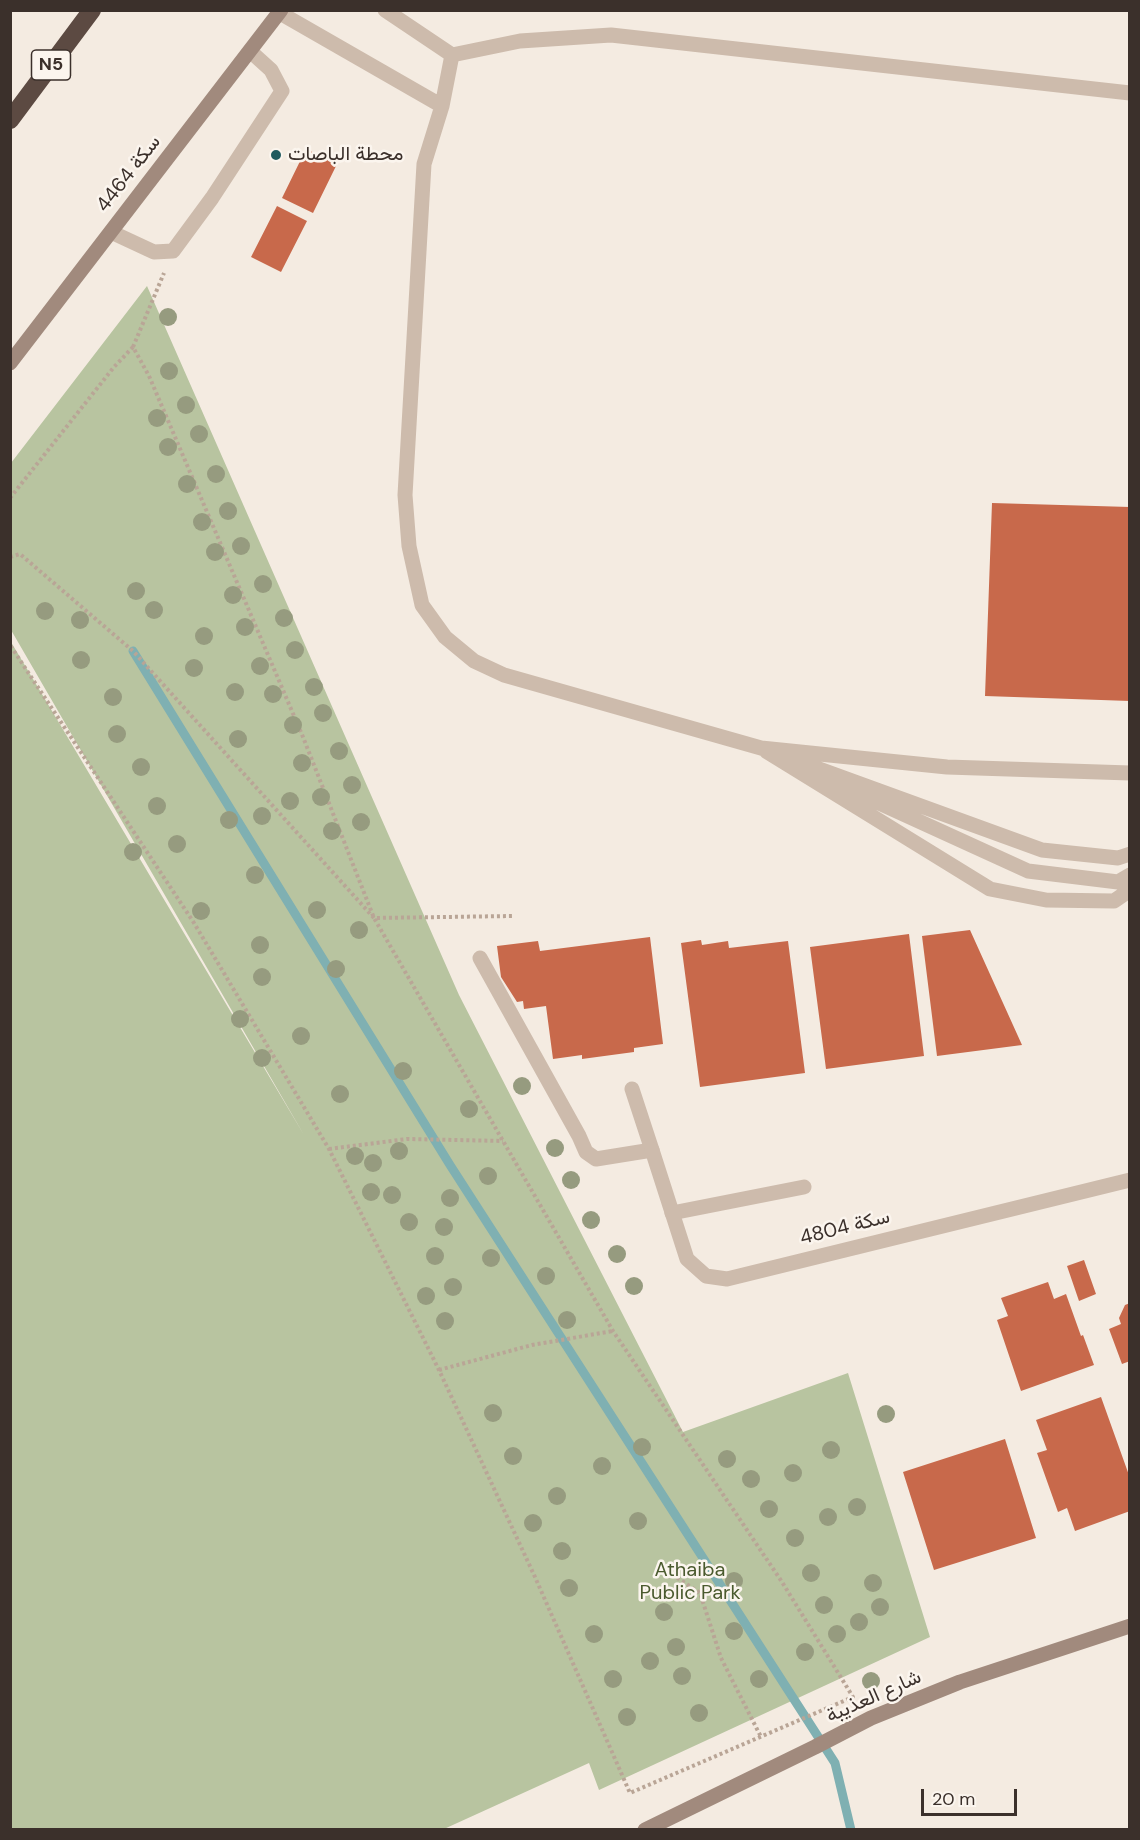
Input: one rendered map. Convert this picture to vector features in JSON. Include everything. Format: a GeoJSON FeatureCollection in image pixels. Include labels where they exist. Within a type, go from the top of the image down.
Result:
{"type":"FeatureCollection","features":[{"type":"Feature","properties":{"kind":"highway","name":"N5"},"geometry":{"type":"LineString","coordinates":[[10,120],[92,10]]}},
{"type":"Feature","properties":{"kind":"street"},"geometry":{"type":"LineString","coordinates":[[385,10],[452,55],[520,41],[611,35],[1130,93]]}},
{"type":"Feature","properties":{"kind":"street"},"geometry":{"type":"LineString","coordinates":[[280,12],[441,106]]}},
{"type":"Feature","properties":{"kind":"street","name":"سكة 4464"},"geometry":{"type":"LineString","coordinates":[[10,363],[280,12]]}},
{"type":"Feature","properties":{"kind":"street"},"geometry":{"type":"LineString","coordinates":[[111,232],[154,252],[174,251],[212,198],[282,91],[272,70],[250,51]]}},
{"type":"Feature","properties":{"kind":"street"},"geometry":{"type":"LineString","coordinates":[[452,55],[441,106],[424,164],[405,495],[409,546],[422,605],[445,638],[474,661],[504,675],[761,748],[1042,850],[1118,858],[1130,854]]}},
{"type":"Feature","properties":{"kind":"street"},"geometry":{"type":"LineString","coordinates":[[761,748],[947,767],[1130,773]]}},
{"type":"Feature","properties":{"kind":"street"},"geometry":{"type":"LineString","coordinates":[[761,748],[1028,871],[1118,882],[1130,875]]}},
{"type":"Feature","properties":{"kind":"street"},"geometry":{"type":"LineString","coordinates":[[761,748],[990,889],[1046,900],[1114,901],[1130,890]]}},
{"type":"Feature","properties":{"kind":"street"},"geometry":{"type":"LineString","coordinates":[[480,958],[586,1152],[596,1159],[652,1150]]}},
{"type":"Feature","properties":{"kind":"street","name":"سكة 4804"},"geometry":{"type":"LineString","coordinates":[[632,1089],[687,1259],[706,1276],[727,1279],[1130,1180]]}},
{"type":"Feature","properties":{"kind":"street"},"geometry":{"type":"LineString","coordinates":[[672,1213],[804,1187]]}},
{"type":"Feature","properties":{"kind":"street","name":"شارع العذيبة"},"geometry":{"type":"LineString","coordinates":[[645,1830],[872,1718],[960,1682],[1130,1626]]}},
{"type":"Feature","properties":{"kind":"path"},"geometry":{"type":"LineString","coordinates":[[10,498],[114,367],[133,347],[174,251]]}},
{"type":"Feature","properties":{"kind":"path"},"geometry":{"type":"LineString","coordinates":[[10,645],[194,924],[329,1149],[439,1370],[535,1577],[630,1793],[853,1697],[782,1582],[613,1331],[374,918],[303,737],[149,376],[133,347]]}},
{"type":"Feature","properties":{"kind":"path"},"geometry":{"type":"LineString","coordinates":[[10,557],[20,554],[133,651],[374,918],[513,916]]}},
{"type":"Feature","properties":{"kind":"path"},"geometry":{"type":"LineString","coordinates":[[329,1149],[407,1139],[504,1141]]}},
{"type":"Feature","properties":{"kind":"path"},"geometry":{"type":"LineString","coordinates":[[439,1370],[532,1345],[613,1331]]}},
{"type":"Feature","properties":{"kind":"path"},"geometry":{"type":"LineString","coordinates":[[667,1571],[700,1593],[721,1658],[761,1737]]}},
{"type":"Feature","properties":{"kind":"green space","name":"Athaiba Public Park"},"geometry":{"type":"Polygon","coordinates":[[[147,286],[459,995],[683,1432],[848,1373],[930,1637],[599,1790],[589,1763],[444,1829],[11,1829],[11,642],[304,1135],[11,630],[11,463],[147,286]]]}},
{"type":"Feature","properties":{"kind":"building"},"geometry":{"type":"Polygon","coordinates":[[[306,149],[337,164],[313,213],[282,198],[306,149]]]}},
{"type":"Feature","properties":{"kind":"building"},"geometry":{"type":"Polygon","coordinates":[[[277,206],[307,221],[281,272],[251,257],[277,206]]]}},
{"type":"Feature","properties":{"kind":"building"},"geometry":{"type":"Polygon","coordinates":[[[992,503],[1130,507],[1130,701],[985,696],[992,503]]]}},
{"type":"Feature","properties":{"kind":"building"},"geometry":{"type":"Polygon","coordinates":[[[970,930],[1022,1045],[937,1056],[922,936],[970,930]]]}},
{"type":"Feature","properties":{"kind":"building"},"geometry":{"type":"Polygon","coordinates":[[[909,934],[924,1056],[826,1069],[810,947],[909,934]]]}},
{"type":"Feature","properties":{"kind":"building"},"geometry":{"type":"Polygon","coordinates":[[[650,937],[663,1044],[634,1048],[634,1052],[582,1059],[582,1055],[553,1059],[546,1006],[524,1009],[523,1001],[517,1002],[501,977],[497,946],[538,941],[540,951],[650,937]]]}},
{"type":"Feature","properties":{"kind":"building"},"geometry":{"type":"Polygon","coordinates":[[[701,940],[702,945],[728,941],[729,948],[788,941],[805,1073],[700,1087],[681,943],[701,940]]]}},
{"type":"Feature","properties":{"kind":"building"},"geometry":{"type":"Polygon","coordinates":[[[1084,1260],[1096,1294],[1079,1301],[1067,1266],[1084,1260]]]}},
{"type":"Feature","properties":{"kind":"building"},"geometry":{"type":"Polygon","coordinates":[[[1048,1282],[1054,1299],[1066,1294],[1094,1365],[1021,1391],[997,1320],[1008,1316],[1001,1298],[1048,1282]]]}},
{"type":"Feature","properties":{"kind":"building"},"geometry":{"type":"Polygon","coordinates":[[[1130,1303],[1130,1361],[1122,1364],[1109,1329],[1121,1324],[1119,1318],[1125,1305],[1130,1303]]]}},
{"type":"Feature","properties":{"kind":"building"},"geometry":{"type":"Polygon","coordinates":[[[1101,1397],[1130,1478],[1130,1511],[1075,1531],[1067,1508],[1058,1512],[1037,1453],[1047,1450],[1036,1420],[1101,1397]]]}},
{"type":"Feature","properties":{"kind":"building"},"geometry":{"type":"Polygon","coordinates":[[[1005,1439],[1036,1538],[934,1570],[903,1472],[1005,1439]]]}},
{"type":"Feature","properties":{"kind":"waterway"},"geometry":{"type":"LineString","coordinates":[[133,651],[450,1165],[835,1763],[851,1830]]}},
{"type":"Feature","properties":{"kind":"place","name":"محطة الباصات"},"geometry":{"type":"Point","coordinates":[276,155]}}]}
